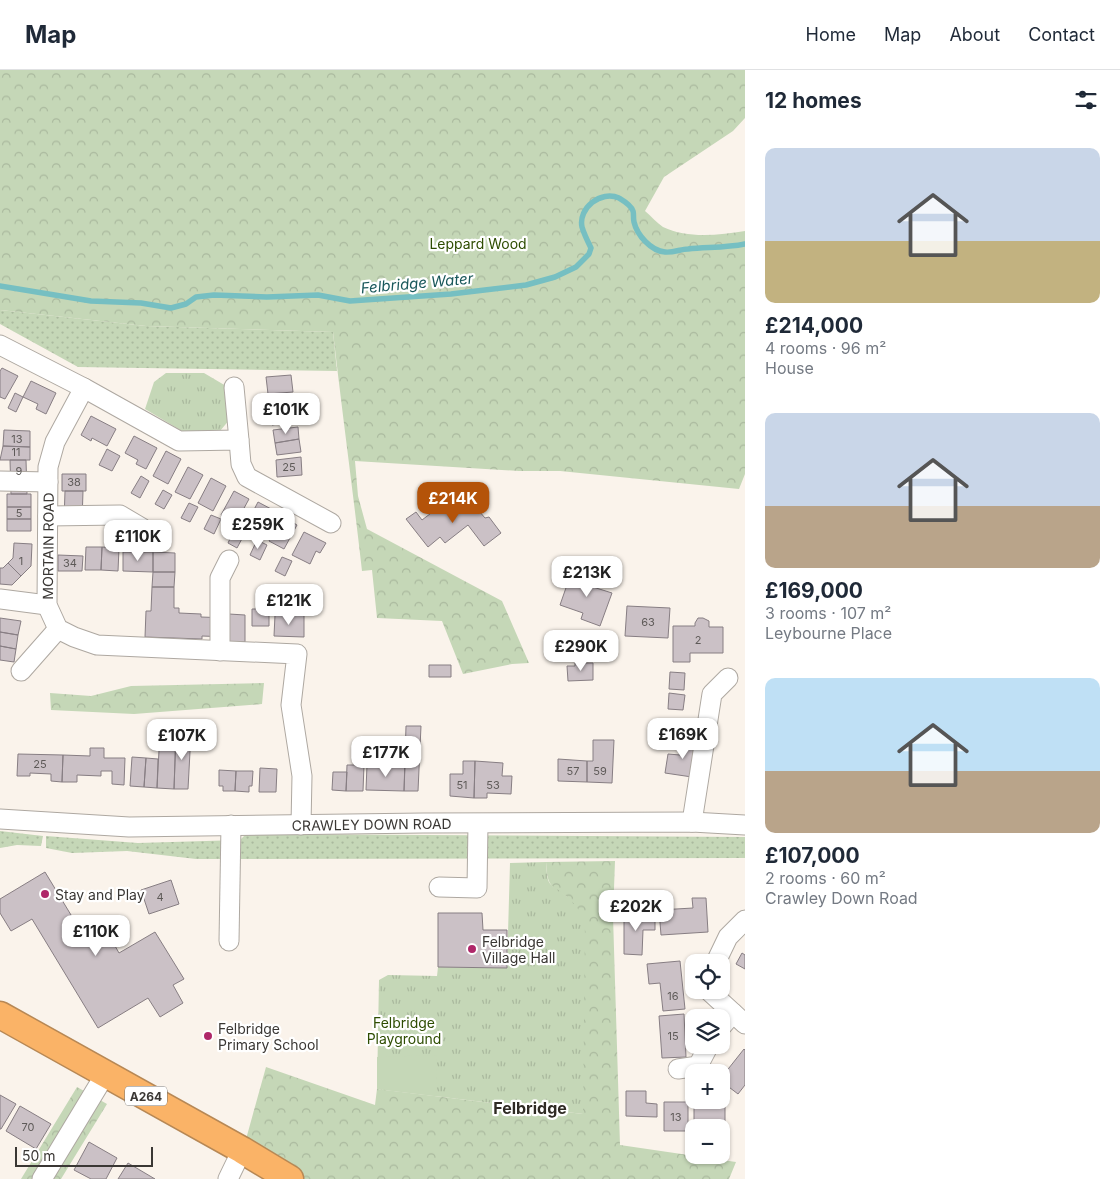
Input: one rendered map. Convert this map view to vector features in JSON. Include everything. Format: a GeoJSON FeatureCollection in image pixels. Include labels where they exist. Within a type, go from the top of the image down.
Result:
{"type":"FeatureCollection","features":[{"type":"Feature","properties":{"kind":"highway","name":"A264"},"geometry":{"type":"LineString","coordinates":[[0,1015],[106,1073],[290,1179]]}},
{"type":"Feature","properties":{"kind":"street"},"geometry":{"type":"LineString","coordinates":[[0,346],[84,388],[179,441],[239,440]]}},
{"type":"Feature","properties":{"kind":"street"},"geometry":{"type":"LineString","coordinates":[[234,387],[241,464],[247,477],[332,523]]}},
{"type":"Feature","properties":{"kind":"street","name":"MORTAIN ROAD"},"geometry":{"type":"LineString","coordinates":[[58,628],[47,605],[48,466],[55,442],[84,388]]}},
{"type":"Feature","properties":{"kind":"street"},"geometry":{"type":"LineString","coordinates":[[0,481],[48,482]]}},
{"type":"Feature","properties":{"kind":"street"},"geometry":{"type":"LineString","coordinates":[[48,516],[120,515],[142,528],[142,542]]}},
{"type":"Feature","properties":{"kind":"street"},"geometry":{"type":"LineString","coordinates":[[220,651],[220,578],[229,560]]}},
{"type":"Feature","properties":{"kind":"street"},"geometry":{"type":"LineString","coordinates":[[0,599],[47,605]]}},
{"type":"Feature","properties":{"kind":"street"},"geometry":{"type":"LineString","coordinates":[[21,671],[58,628],[74,637],[97,645],[297,654],[291,705],[302,776],[301,825]]}},
{"type":"Feature","properties":{"kind":"street"},"geometry":{"type":"LineString","coordinates":[[692,822],[712,694],[728,678]]}},
{"type":"Feature","properties":{"kind":"street","name":"CRAWLEY DOWN ROAD"},"geometry":{"type":"LineString","coordinates":[[0,819],[130,827],[692,822],[745,825]]}},
{"type":"Feature","properties":{"kind":"street"},"geometry":{"type":"LineString","coordinates":[[439,888],[477,888],[478,824]]}},
{"type":"Feature","properties":{"kind":"street"},"geometry":{"type":"LineString","coordinates":[[229,941],[231,825]]}},
{"type":"Feature","properties":{"kind":"street"},"geometry":{"type":"LineString","coordinates":[[720,954],[728,937],[745,920]]}},
{"type":"Feature","properties":{"kind":"street"},"geometry":{"type":"LineString","coordinates":[[715,999],[733,1021]]}},
{"type":"Feature","properties":{"kind":"street"},"geometry":{"type":"LineString","coordinates":[[678,1069],[698,1066],[704,1054]]}},
{"type":"Feature","properties":{"kind":"street"},"geometry":{"type":"LineString","coordinates":[[42,1179],[106,1073]]}},
{"type":"Feature","properties":{"kind":"street"},"geometry":{"type":"LineString","coordinates":[[228,1179],[242,1150]]}},
{"type":"Feature","properties":{"kind":"green space","name":"Leppard Wood"},"geometry":{"type":"Polygon","coordinates":[[[0,70],[745,70],[745,118],[733,131],[664,177],[645,211],[663,227],[693,235],[714,235],[745,231],[745,474],[739,489],[560,471],[519,471],[355,461],[358,496],[367,529],[502,601],[529,663],[512,664],[463,674],[442,621],[377,618],[372,570],[362,571],[333,332],[146,326],[0,310],[0,70]]]}},
{"type":"Feature","properties":{"kind":"green space"},"geometry":{"type":"Polygon","coordinates":[[[0,310],[146,326],[333,332],[337,371],[78,367],[0,324],[0,310]]]}},
{"type":"Feature","properties":{"kind":"green space"},"geometry":{"type":"Polygon","coordinates":[[[166,373],[204,373],[226,386],[230,419],[220,431],[182,431],[145,409],[154,382],[166,373]]]}},
{"type":"Feature","properties":{"kind":"green space"},"geometry":{"type":"Polygon","coordinates":[[[264,683],[262,704],[134,714],[51,710],[50,693],[91,696],[131,686],[264,683]]]}},
{"type":"Feature","properties":{"kind":"green space"},"geometry":{"type":"Polygon","coordinates":[[[0,831],[43,836],[41,846],[17,845],[0,848],[0,831]]]}},
{"type":"Feature","properties":{"kind":"green space"},"geometry":{"type":"Polygon","coordinates":[[[246,834],[745,837],[745,858],[196,859],[127,851],[72,853],[46,848],[46,836],[138,843],[240,840],[246,834]]]}},
{"type":"Feature","properties":{"kind":"green space"},"geometry":{"type":"Polygon","coordinates":[[[615,861],[613,916],[620,1145],[685,1155],[685,1164],[730,1164],[730,1161],[736,1162],[729,1179],[290,1179],[243,1150],[266,1067],[375,1105],[377,1089],[583,1114],[567,897],[550,883],[546,862],[615,861]]]}},
{"type":"Feature","properties":{"kind":"green space","name":"Felbridge Playground"},"geometry":{"type":"Polygon","coordinates":[[[546,862],[547,877],[550,884],[570,899],[585,918],[583,1114],[377,1089],[379,980],[388,975],[437,976],[438,967],[507,968],[510,863],[546,862]]]}},
{"type":"Feature","properties":{"kind":"green space"},"geometry":{"type":"Polygon","coordinates":[[[437,1055],[436,1096],[377,1089],[377,1057],[437,1055]]]}},
{"type":"Feature","properties":{"kind":"green space"},"geometry":{"type":"Polygon","coordinates":[[[77,1087],[107,1104],[61,1179],[21,1179],[77,1087]]]}},
{"type":"Feature","properties":{"kind":"building"},"geometry":{"type":"Polygon","coordinates":[[[2,368],[18,376],[5,399],[0,397],[0,371],[2,368]]]}},
{"type":"Feature","properties":{"kind":"building"},"geometry":{"type":"Polygon","coordinates":[[[291,375],[293,392],[268,394],[266,377],[291,375]]]}},
{"type":"Feature","properties":{"kind":"building"},"geometry":{"type":"Polygon","coordinates":[[[31,381],[56,393],[46,414],[36,409],[38,404],[23,397],[31,381]]]}},
{"type":"Feature","properties":{"kind":"building"},"geometry":{"type":"Polygon","coordinates":[[[15,393],[23,397],[16,412],[8,408],[15,393]]]}},
{"type":"Feature","properties":{"kind":"building"},"geometry":{"type":"Polygon","coordinates":[[[293,397],[295,410],[271,413],[269,400],[293,397]]]}},
{"type":"Feature","properties":{"kind":"building"},"geometry":{"type":"Polygon","coordinates":[[[295,410],[296,421],[272,425],[271,413],[295,410]]]}},
{"type":"Feature","properties":{"kind":"building"},"geometry":{"type":"Polygon","coordinates":[[[91,416],[116,429],[107,446],[92,438],[91,441],[81,435],[91,416]]]}},
{"type":"Feature","properties":{"kind":"building"},"geometry":{"type":"Polygon","coordinates":[[[298,427],[299,439],[275,443],[273,430],[298,427]]]}},
{"type":"Feature","properties":{"kind":"building"},"geometry":{"type":"Polygon","coordinates":[[[4,430],[30,431],[30,447],[3,446],[4,430]]]}},
{"type":"Feature","properties":{"kind":"building"},"geometry":{"type":"Polygon","coordinates":[[[134,436],[157,448],[146,469],[136,464],[138,460],[125,453],[134,436]]]}},
{"type":"Feature","properties":{"kind":"building"},"geometry":{"type":"Polygon","coordinates":[[[299,439],[301,452],[277,455],[275,443],[299,439]]]}},
{"type":"Feature","properties":{"kind":"building"},"geometry":{"type":"Polygon","coordinates":[[[3,446],[30,447],[30,460],[0,460],[3,446]]]}},
{"type":"Feature","properties":{"kind":"building"},"geometry":{"type":"Polygon","coordinates":[[[107,449],[120,456],[112,471],[99,465],[107,449]]]}},
{"type":"Feature","properties":{"kind":"building"},"geometry":{"type":"Polygon","coordinates":[[[166,451],[181,459],[168,484],[153,476],[166,451]]]}},
{"type":"Feature","properties":{"kind":"building"},"geometry":{"type":"Polygon","coordinates":[[[301,457],[302,475],[277,477],[276,460],[301,457]]]}},
{"type":"Feature","properties":{"kind":"building"},"geometry":{"type":"Polygon","coordinates":[[[10,460],[26,460],[27,494],[11,494],[10,460]]]}},
{"type":"Feature","properties":{"kind":"building"},"geometry":{"type":"Polygon","coordinates":[[[188,467],[203,475],[190,499],[175,492],[188,467]]]}},
{"type":"Feature","properties":{"kind":"building"},"geometry":{"type":"Polygon","coordinates":[[[62,474],[86,474],[86,491],[62,491],[62,474]]]}},
{"type":"Feature","properties":{"kind":"building"},"geometry":{"type":"Polygon","coordinates":[[[141,476],[149,481],[140,498],[131,493],[141,476]]]}},
{"type":"Feature","properties":{"kind":"building"},"geometry":{"type":"Polygon","coordinates":[[[211,478],[226,486],[213,511],[198,503],[211,478]]]}},
{"type":"Feature","properties":{"kind":"building"},"geometry":{"type":"Polygon","coordinates":[[[163,490],[172,495],[164,509],[155,504],[163,490]]]}},
{"type":"Feature","properties":{"kind":"building"},"geometry":{"type":"Polygon","coordinates":[[[65,491],[83,491],[82,522],[64,522],[65,491]]]}},
{"type":"Feature","properties":{"kind":"building"},"geometry":{"type":"Polygon","coordinates":[[[234,491],[249,499],[236,523],[221,515],[234,491]]]}},
{"type":"Feature","properties":{"kind":"building"},"geometry":{"type":"Polygon","coordinates":[[[7,494],[31,494],[31,507],[7,507],[7,494]]]}},
{"type":"Feature","properties":{"kind":"building"},"geometry":{"type":"Polygon","coordinates":[[[451,498],[462,512],[473,504],[485,518],[489,517],[501,533],[484,546],[468,525],[445,543],[440,537],[428,547],[406,519],[416,512],[422,520],[451,498]]]}},
{"type":"Feature","properties":{"kind":"building"},"geometry":{"type":"Polygon","coordinates":[[[258,502],[273,510],[260,535],[245,527],[258,502]]]}},
{"type":"Feature","properties":{"kind":"building"},"geometry":{"type":"Polygon","coordinates":[[[189,503],[198,507],[190,522],[181,518],[189,503]]]}},
{"type":"Feature","properties":{"kind":"building"},"geometry":{"type":"Polygon","coordinates":[[[7,507],[31,507],[31,519],[7,519],[7,507]]]}},
{"type":"Feature","properties":{"kind":"building"},"geometry":{"type":"Polygon","coordinates":[[[211,515],[221,519],[214,534],[204,529],[211,515]]]}},
{"type":"Feature","properties":{"kind":"building"},"geometry":{"type":"Polygon","coordinates":[[[282,516],[297,525],[284,549],[269,541],[282,516]]]}},
{"type":"Feature","properties":{"kind":"building"},"geometry":{"type":"Polygon","coordinates":[[[7,519],[31,519],[31,531],[7,531],[7,519]]]}},
{"type":"Feature","properties":{"kind":"building"},"geometry":{"type":"Polygon","coordinates":[[[235,528],[245,533],[237,548],[228,543],[235,528]]]}},
{"type":"Feature","properties":{"kind":"building"},"geometry":{"type":"Polygon","coordinates":[[[304,532],[326,543],[320,553],[316,551],[310,564],[292,555],[304,532]]]}},
{"type":"Feature","properties":{"kind":"building"},"geometry":{"type":"Polygon","coordinates":[[[257,540],[267,545],[260,560],[250,555],[257,540]]]}},
{"type":"Feature","properties":{"kind":"building"},"geometry":{"type":"Polygon","coordinates":[[[14,543],[32,544],[31,566],[21,576],[8,563],[13,558],[14,543]]]}},
{"type":"Feature","properties":{"kind":"building"},"geometry":{"type":"Polygon","coordinates":[[[86,547],[102,547],[101,570],[85,570],[86,547]]]}},
{"type":"Feature","properties":{"kind":"building"},"geometry":{"type":"Polygon","coordinates":[[[102,547],[119,548],[118,571],[101,570],[102,547]]]}},
{"type":"Feature","properties":{"kind":"building"},"geometry":{"type":"Polygon","coordinates":[[[123,552],[153,552],[153,572],[123,571],[123,552]]]}},
{"type":"Feature","properties":{"kind":"building"},"geometry":{"type":"Polygon","coordinates":[[[153,552],[175,553],[175,572],[153,572],[153,552]]]}},
{"type":"Feature","properties":{"kind":"building"},"geometry":{"type":"Polygon","coordinates":[[[58,555],[83,556],[82,571],[58,571],[58,555]]]}},
{"type":"Feature","properties":{"kind":"building"},"geometry":{"type":"Polygon","coordinates":[[[282,557],[292,561],[285,576],[275,571],[282,557]]]}},
{"type":"Feature","properties":{"kind":"building"},"geometry":{"type":"Polygon","coordinates":[[[8,563],[21,576],[12,585],[0,584],[0,568],[3,568],[8,563]]]}},
{"type":"Feature","properties":{"kind":"building"},"geometry":{"type":"Polygon","coordinates":[[[585,568],[598,573],[593,587],[612,593],[600,626],[581,619],[583,613],[560,605],[568,582],[572,584],[573,581],[579,584],[585,568]]]}},
{"type":"Feature","properties":{"kind":"building"},"geometry":{"type":"Polygon","coordinates":[[[153,572],[175,572],[174,587],[152,587],[153,572]]]}},
{"type":"Feature","properties":{"kind":"building"},"geometry":{"type":"Polygon","coordinates":[[[152,587],[174,587],[174,608],[179,608],[179,613],[201,614],[201,617],[229,618],[229,614],[245,615],[245,642],[229,642],[229,637],[202,636],[202,639],[145,637],[146,611],[151,611],[152,587]]]}},
{"type":"Feature","properties":{"kind":"building"},"geometry":{"type":"Polygon","coordinates":[[[627,606],[670,608],[668,638],[625,636],[627,606]]]}},
{"type":"Feature","properties":{"kind":"building"},"geometry":{"type":"Polygon","coordinates":[[[252,609],[269,609],[269,626],[252,626],[252,609]]]}},
{"type":"Feature","properties":{"kind":"building"},"geometry":{"type":"Polygon","coordinates":[[[275,615],[304,615],[304,637],[274,636],[275,615]]]}},
{"type":"Feature","properties":{"kind":"building"},"geometry":{"type":"Polygon","coordinates":[[[0,618],[21,621],[18,635],[0,632],[0,618]]]}},
{"type":"Feature","properties":{"kind":"building"},"geometry":{"type":"Polygon","coordinates":[[[698,618],[709,621],[709,627],[723,627],[723,653],[690,653],[690,662],[673,662],[673,626],[695,626],[698,618]]]}},
{"type":"Feature","properties":{"kind":"building"},"geometry":{"type":"Polygon","coordinates":[[[0,632],[18,635],[16,649],[0,646],[0,632]]]}},
{"type":"Feature","properties":{"kind":"building"},"geometry":{"type":"Polygon","coordinates":[[[0,646],[16,649],[14,662],[0,660],[0,646]]]}},
{"type":"Feature","properties":{"kind":"building"},"geometry":{"type":"Polygon","coordinates":[[[575,663],[593,663],[593,680],[568,681],[567,666],[575,666],[575,663]]]}},
{"type":"Feature","properties":{"kind":"building"},"geometry":{"type":"Polygon","coordinates":[[[429,665],[451,665],[451,677],[429,677],[429,665]]]}},
{"type":"Feature","properties":{"kind":"building"},"geometry":{"type":"Polygon","coordinates":[[[670,672],[685,673],[684,690],[669,689],[670,672]]]}},
{"type":"Feature","properties":{"kind":"building"},"geometry":{"type":"Polygon","coordinates":[[[669,693],[685,695],[683,710],[668,709],[669,693]]]}},
{"type":"Feature","properties":{"kind":"building"},"geometry":{"type":"Polygon","coordinates":[[[406,726],[421,726],[418,791],[404,791],[406,726]]]}},
{"type":"Feature","properties":{"kind":"building"},"geometry":{"type":"Polygon","coordinates":[[[160,732],[176,733],[174,789],[157,788],[160,732]]]}},
{"type":"Feature","properties":{"kind":"building"},"geometry":{"type":"Polygon","coordinates":[[[176,733],[191,733],[188,789],[174,789],[176,733]]]}},
{"type":"Feature","properties":{"kind":"building"},"geometry":{"type":"Polygon","coordinates":[[[593,740],[614,740],[612,783],[587,782],[587,761],[593,761],[593,740]]]}},
{"type":"Feature","properties":{"kind":"building"},"geometry":{"type":"Polygon","coordinates":[[[682,740],[697,742],[692,777],[665,773],[668,754],[680,755],[682,740]]]}},
{"type":"Feature","properties":{"kind":"building"},"geometry":{"type":"Polygon","coordinates":[[[90,748],[104,748],[104,758],[125,758],[124,785],[112,784],[112,771],[101,771],[101,776],[77,775],[77,782],[62,782],[63,755],[90,756],[90,748]]]}},
{"type":"Feature","properties":{"kind":"building"},"geometry":{"type":"Polygon","coordinates":[[[18,754],[63,755],[62,782],[51,781],[51,774],[30,773],[30,776],[17,776],[18,754]]]}},
{"type":"Feature","properties":{"kind":"building"},"geometry":{"type":"Polygon","coordinates":[[[132,757],[146,758],[144,787],[130,786],[132,757]]]}},
{"type":"Feature","properties":{"kind":"building"},"geometry":{"type":"Polygon","coordinates":[[[146,758],[158,759],[157,788],[144,787],[146,758]]]}},
{"type":"Feature","properties":{"kind":"building"},"geometry":{"type":"Polygon","coordinates":[[[558,759],[587,761],[587,782],[558,781],[558,759]]]}},
{"type":"Feature","properties":{"kind":"building"},"geometry":{"type":"Polygon","coordinates":[[[463,761],[475,761],[474,798],[450,796],[450,774],[463,774],[463,761]]]}},
{"type":"Feature","properties":{"kind":"building"},"geometry":{"type":"Polygon","coordinates":[[[475,761],[503,763],[502,776],[512,776],[511,794],[487,793],[487,798],[474,798],[475,761]]]}},
{"type":"Feature","properties":{"kind":"building"},"geometry":{"type":"Polygon","coordinates":[[[347,765],[364,765],[363,791],[346,791],[347,765]]]}},
{"type":"Feature","properties":{"kind":"building"},"geometry":{"type":"Polygon","coordinates":[[[367,765],[405,765],[404,791],[366,790],[367,765]]]}},
{"type":"Feature","properties":{"kind":"building"},"geometry":{"type":"Polygon","coordinates":[[[260,768],[277,769],[276,792],[259,792],[260,768]]]}},
{"type":"Feature","properties":{"kind":"building"},"geometry":{"type":"Polygon","coordinates":[[[219,770],[236,771],[235,791],[223,791],[223,786],[219,786],[219,770]]]}},
{"type":"Feature","properties":{"kind":"building"},"geometry":{"type":"Polygon","coordinates":[[[236,771],[253,771],[252,786],[249,786],[249,792],[235,791],[236,771]]]}},
{"type":"Feature","properties":{"kind":"building"},"geometry":{"type":"Polygon","coordinates":[[[333,772],[347,772],[346,791],[332,790],[333,772]]]}},
{"type":"Feature","properties":{"kind":"building"},"geometry":{"type":"Polygon","coordinates":[[[45,872],[91,948],[110,937],[119,953],[155,932],[184,979],[173,985],[183,1003],[160,1017],[148,998],[98,1028],[32,919],[11,931],[0,913],[0,899],[45,872]]]}},
{"type":"Feature","properties":{"kind":"building"},"geometry":{"type":"Polygon","coordinates":[[[171,880],[179,904],[149,914],[141,890],[171,880]]]}},
{"type":"Feature","properties":{"kind":"building"},"geometry":{"type":"Polygon","coordinates":[[[692,898],[706,898],[708,932],[661,935],[659,910],[693,908],[692,898]]]}},
{"type":"Feature","properties":{"kind":"building","name":"Felbridge Village Hall"},"geometry":{"type":"Polygon","coordinates":[[[438,913],[482,913],[483,930],[507,930],[507,968],[438,967],[438,913]]]}},
{"type":"Feature","properties":{"kind":"building"},"geometry":{"type":"Polygon","coordinates":[[[624,915],[655,916],[655,930],[643,930],[642,955],[624,954],[624,915]]]}},
{"type":"Feature","properties":{"kind":"building"},"geometry":{"type":"Polygon","coordinates":[[[742,953],[745,955],[745,969],[736,964],[742,953]]]}},
{"type":"Feature","properties":{"kind":"building"},"geometry":{"type":"Polygon","coordinates":[[[680,961],[685,1009],[663,1011],[660,983],[649,984],[647,964],[680,961]]]}},
{"type":"Feature","properties":{"kind":"building"},"geometry":{"type":"Polygon","coordinates":[[[684,1014],[686,1057],[662,1058],[659,1016],[684,1014]]]}},
{"type":"Feature","properties":{"kind":"building"},"geometry":{"type":"Polygon","coordinates":[[[744,1049],[745,1085],[738,1094],[730,1088],[730,1067],[744,1049]]]}},
{"type":"Feature","properties":{"kind":"building"},"geometry":{"type":"Polygon","coordinates":[[[626,1091],[646,1091],[646,1103],[657,1104],[657,1117],[626,1116],[626,1091]]]}},
{"type":"Feature","properties":{"kind":"building"},"geometry":{"type":"Polygon","coordinates":[[[0,1095],[16,1104],[1,1129],[0,1129],[0,1095]]]}},
{"type":"Feature","properties":{"kind":"building"},"geometry":{"type":"Polygon","coordinates":[[[664,1102],[685,1102],[685,1109],[688,1109],[688,1119],[685,1119],[685,1131],[664,1131],[664,1102]]]}},
{"type":"Feature","properties":{"kind":"building"},"geometry":{"type":"Polygon","coordinates":[[[20,1106],[51,1124],[36,1149],[6,1131],[20,1106]]]}},
{"type":"Feature","properties":{"kind":"building"},"geometry":{"type":"Polygon","coordinates":[[[694,1109],[725,1109],[725,1119],[694,1119],[694,1109]]]}},
{"type":"Feature","properties":{"kind":"building"},"geometry":{"type":"Polygon","coordinates":[[[89,1142],[117,1158],[106,1179],[91,1179],[74,1170],[89,1142]]]}},
{"type":"Feature","properties":{"kind":"building"},"geometry":{"type":"Polygon","coordinates":[[[128,1163],[155,1179],[118,1179],[128,1163]]]}},
{"type":"Feature","properties":{"kind":"waterway","name":"Felbridge Water"},"geometry":{"type":"LineString","coordinates":[[0,286],[91,301],[141,303],[171,308],[186,304],[196,297],[214,295],[267,297],[318,295],[350,301],[451,294],[526,285],[555,277],[576,267],[589,254],[591,248],[582,227],[582,220],[587,207],[592,202],[605,196],[619,198],[629,205],[633,211],[634,222],[638,232],[645,242],[660,251],[671,252],[745,244]]}},
{"type":"Feature","properties":{"kind":"place","name":"Stay and Play"},"geometry":{"type":"Point","coordinates":[45,894]}},
{"type":"Feature","properties":{"kind":"place","name":"Felbridge Village Hall"},"geometry":{"type":"Point","coordinates":[472,949]}},
{"type":"Feature","properties":{"kind":"place","name":"Felbridge Primary School"},"geometry":{"type":"Point","coordinates":[208,1036]}},
{"type":"Feature","properties":{"kind":"district","name":"Felbridge"},"geometry":{"type":"Point","coordinates":[530,1108]}}]}
